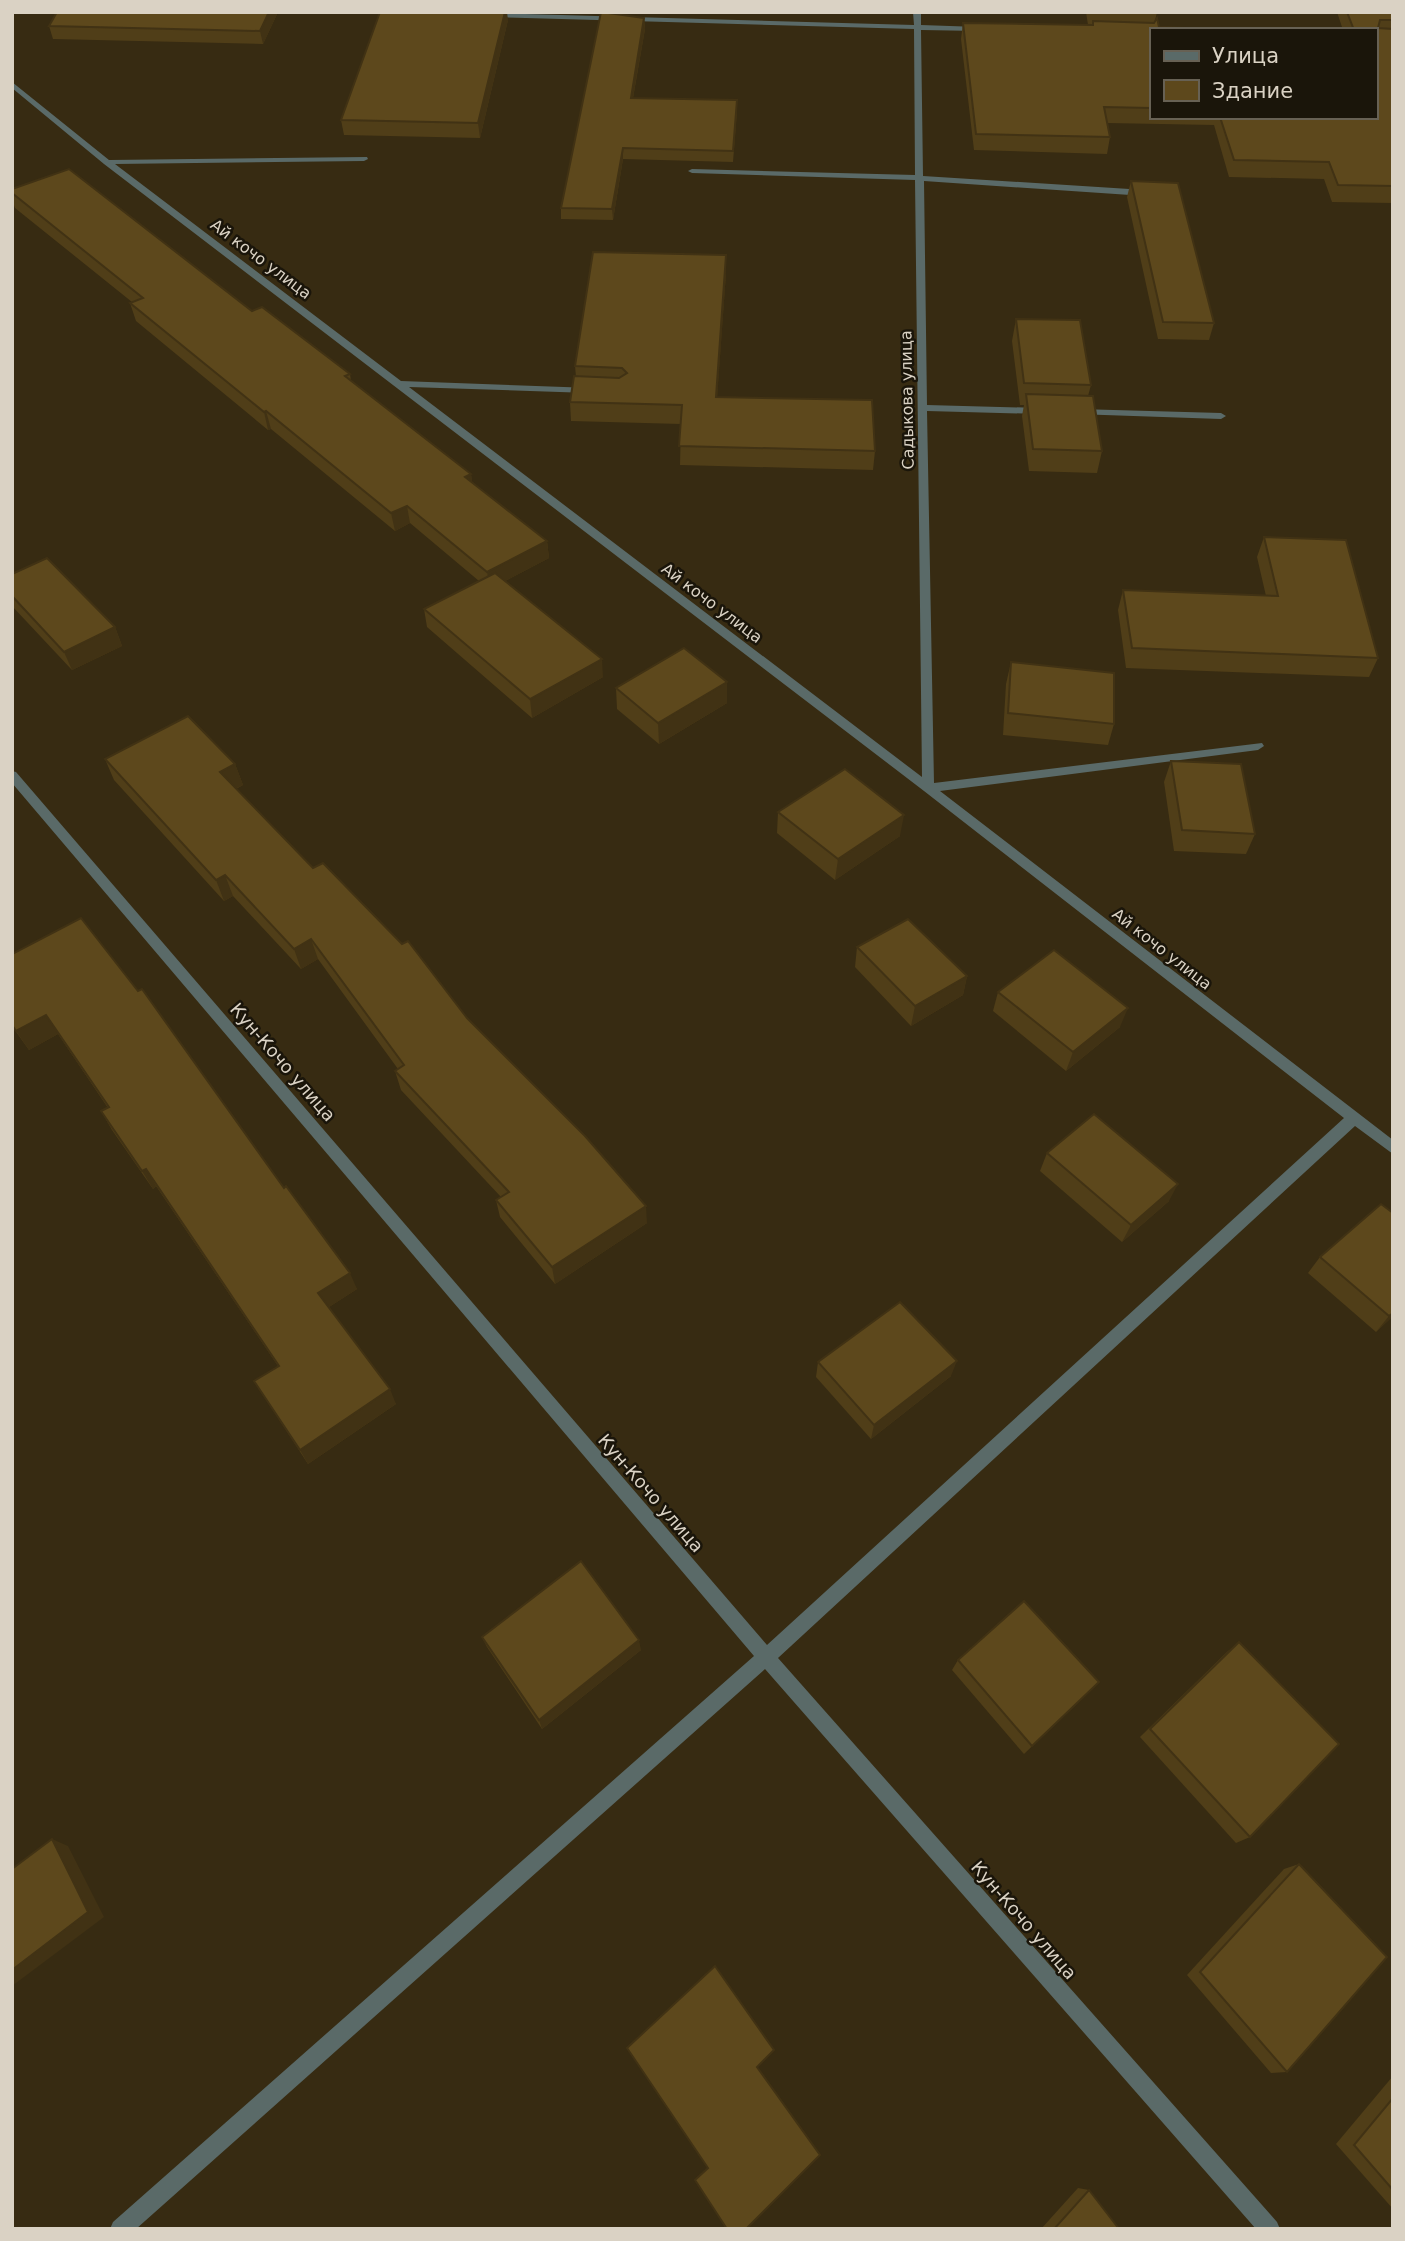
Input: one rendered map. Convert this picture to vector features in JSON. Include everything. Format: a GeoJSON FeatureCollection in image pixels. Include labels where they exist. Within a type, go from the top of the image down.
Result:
{"type":"FeatureCollection","features":[{"type":"Feature","properties":{"kind":"street","name":"Садыкова улица"},"geometry":{"type":"LineString","coordinates":[[917,12],[928,788]]}},
{"type":"Feature","properties":{"kind":"street"},"geometry":{"type":"LineString","coordinates":[[475,15],[986,29]]}},
{"type":"Feature","properties":{"kind":"street","name":"Ай кочо улица"},"geometry":{"type":"LineString","coordinates":[[12,84],[107,162],[928,788],[1393,1148]]}},
{"type":"Feature","properties":{"kind":"street"},"geometry":{"type":"LineString","coordinates":[[107,162],[364,159]]}},
{"type":"Feature","properties":{"kind":"street"},"geometry":{"type":"LineString","coordinates":[[692,171],[920,178],[1160,194]]}},
{"type":"Feature","properties":{"kind":"street"},"geometry":{"type":"LineString","coordinates":[[398,384],[607,390]]}},
{"type":"Feature","properties":{"kind":"street"},"geometry":{"type":"LineString","coordinates":[[922,408],[1058,412]]}},
{"type":"Feature","properties":{"kind":"street"},"geometry":{"type":"LineString","coordinates":[[1072,412],[1221,416]]}},
{"type":"Feature","properties":{"kind":"street"},"geometry":{"type":"LineString","coordinates":[[928,788],[1258,746]]}},
{"type":"Feature","properties":{"kind":"street","name":"Кун-Кочо улица"},"geometry":{"type":"LineString","coordinates":[[12,775],[766,1657],[1270,2229]]}},
{"type":"Feature","properties":{"kind":"street"},"geometry":{"type":"LineString","coordinates":[[120,2229],[766,1657],[1354,1118]]}},
{"type":"Feature","properties":{"kind":"building"},"geometry":{"type":"Polygon","coordinates":[[[57,12],[269,12],[260,31],[49,26],[57,12]]]}},
{"type":"Feature","properties":{"kind":"building"},"geometry":{"type":"Polygon","coordinates":[[[380,12],[505,12],[478,123],[341,120],[380,12]]]}},
{"type":"Feature","properties":{"kind":"building"},"geometry":{"type":"Polygon","coordinates":[[[601,12],[644,18],[631,98],[737,100],[733,151],[623,148],[612,209],[561,208],[601,12]]]}},
{"type":"Feature","properties":{"kind":"building"},"geometry":{"type":"Polygon","coordinates":[[[1347,12],[1393,12],[1393,20],[1380,20],[1378,28],[1393,29],[1393,186],[1338,185],[1329,162],[1234,160],[1221,119],[1377,119],[1377,28],[1353,28],[1347,12]]]}},
{"type":"Feature","properties":{"kind":"building"},"geometry":{"type":"Polygon","coordinates":[[[1157,18],[1159,27],[1187,28],[1150,28],[1150,108],[1104,107],[1110,137],[976,134],[963,23],[1154,23],[1157,18]]]}},
{"type":"Feature","properties":{"kind":"building"},"geometry":{"type":"Polygon","coordinates":[[[69,169],[252,311],[262,307],[350,374],[345,376],[471,474],[465,477],[547,541],[487,572],[407,506],[391,513],[130,303],[143,298],[12,193],[12,189],[69,169]]]}},
{"type":"Feature","properties":{"kind":"building"},"geometry":{"type":"Polygon","coordinates":[[[1131,181],[1178,183],[1214,323],[1163,322],[1131,181]]]}},
{"type":"Feature","properties":{"kind":"building"},"geometry":{"type":"Polygon","coordinates":[[[593,252],[726,255],[716,397],[872,400],[875,451],[679,446],[682,405],[570,402],[574,376],[619,378],[627,373],[622,368],[575,366],[593,252]]]}},
{"type":"Feature","properties":{"kind":"building"},"geometry":{"type":"Polygon","coordinates":[[[1016,319],[1080,320],[1091,385],[1024,383],[1016,319]]]}},
{"type":"Feature","properties":{"kind":"building"},"geometry":{"type":"Polygon","coordinates":[[[1026,394],[1093,396],[1102,451],[1033,449],[1026,394]]]}},
{"type":"Feature","properties":{"kind":"building"},"geometry":{"type":"Polygon","coordinates":[[[1264,537],[1346,540],[1378,658],[1132,648],[1123,590],[1278,596],[1264,537]]]}},
{"type":"Feature","properties":{"kind":"building"},"geometry":{"type":"Polygon","coordinates":[[[47,558],[115,627],[64,652],[12,596],[12,574],[47,558]]]}},
{"type":"Feature","properties":{"kind":"building"},"geometry":{"type":"Polygon","coordinates":[[[495,573],[602,659],[530,699],[424,609],[495,573]]]}},
{"type":"Feature","properties":{"kind":"building"},"geometry":{"type":"Polygon","coordinates":[[[684,648],[727,682],[658,723],[616,688],[684,648]]]}},
{"type":"Feature","properties":{"kind":"building"},"geometry":{"type":"Polygon","coordinates":[[[1011,662],[1114,673],[1114,724],[1008,713],[1011,662]]]}},
{"type":"Feature","properties":{"kind":"building"},"geometry":{"type":"Polygon","coordinates":[[[188,716],[235,764],[220,772],[313,868],[323,863],[402,944],[408,941],[467,1018],[585,1136],[646,1206],[552,1267],[496,1200],[509,1192],[395,1071],[404,1065],[311,939],[294,949],[225,875],[216,880],[105,759],[188,716]]]}},
{"type":"Feature","properties":{"kind":"building"},"geometry":{"type":"Polygon","coordinates":[[[1171,761],[1241,764],[1255,834],[1182,830],[1171,761]]]}},
{"type":"Feature","properties":{"kind":"building"},"geometry":{"type":"Polygon","coordinates":[[[845,769],[904,815],[838,859],[778,812],[845,769]]]}},
{"type":"Feature","properties":{"kind":"building"},"geometry":{"type":"Polygon","coordinates":[[[81,918],[138,991],[142,989],[284,1188],[286,1186],[350,1273],[318,1293],[390,1389],[300,1450],[254,1381],[279,1366],[146,1169],[142,1171],[101,1111],[109,1107],[46,1015],[16,1031],[12,1025],[12,954],[81,918]]]}},
{"type":"Feature","properties":{"kind":"building"},"geometry":{"type":"Polygon","coordinates":[[[908,919],[967,976],[915,1006],[857,947],[908,919]]]}},
{"type":"Feature","properties":{"kind":"building"},"geometry":{"type":"Polygon","coordinates":[[[1054,950],[1128,1008],[1073,1052],[998,992],[1054,950]]]}},
{"type":"Feature","properties":{"kind":"building"},"geometry":{"type":"Polygon","coordinates":[[[1094,1114],[1178,1184],[1131,1225],[1047,1153],[1094,1114]]]}},
{"type":"Feature","properties":{"kind":"building"},"geometry":{"type":"Polygon","coordinates":[[[1381,1204],[1393,1213],[1393,1313],[1389,1316],[1320,1257],[1381,1204]]]}},
{"type":"Feature","properties":{"kind":"building"},"geometry":{"type":"Polygon","coordinates":[[[900,1302],[957,1361],[874,1425],[818,1362],[900,1302]]]}},
{"type":"Feature","properties":{"kind":"building"},"geometry":{"type":"Polygon","coordinates":[[[581,1561],[639,1640],[539,1720],[482,1637],[581,1561]]]}},
{"type":"Feature","properties":{"kind":"building"},"geometry":{"type":"Polygon","coordinates":[[[1024,1601],[1099,1682],[1032,1746],[958,1660],[1024,1601]]]}},
{"type":"Feature","properties":{"kind":"building"},"geometry":{"type":"Polygon","coordinates":[[[1239,1642],[1339,1744],[1250,1837],[1150,1729],[1239,1642]]]}},
{"type":"Feature","properties":{"kind":"building"},"geometry":{"type":"Polygon","coordinates":[[[52,1839],[88,1912],[12,1970],[12,1869],[52,1839]]]}},
{"type":"Feature","properties":{"kind":"building"},"geometry":{"type":"Polygon","coordinates":[[[1299,1864],[1387,1957],[1287,2072],[1200,1972],[1299,1864]]]}},
{"type":"Feature","properties":{"kind":"building"},"geometry":{"type":"Polygon","coordinates":[[[715,1966],[774,2050],[757,2067],[820,2155],[746,2229],[727,2229],[695,2180],[708,2168],[627,2048],[715,1966]]]}},
{"type":"Feature","properties":{"kind":"building"},"geometry":{"type":"Polygon","coordinates":[[[1393,2098],[1393,2190],[1354,2145],[1393,2098]]]}},
{"type":"Feature","properties":{"kind":"building"},"geometry":{"type":"Polygon","coordinates":[[[1089,2190],[1119,2229],[1054,2229],[1089,2190]]]}}]}
